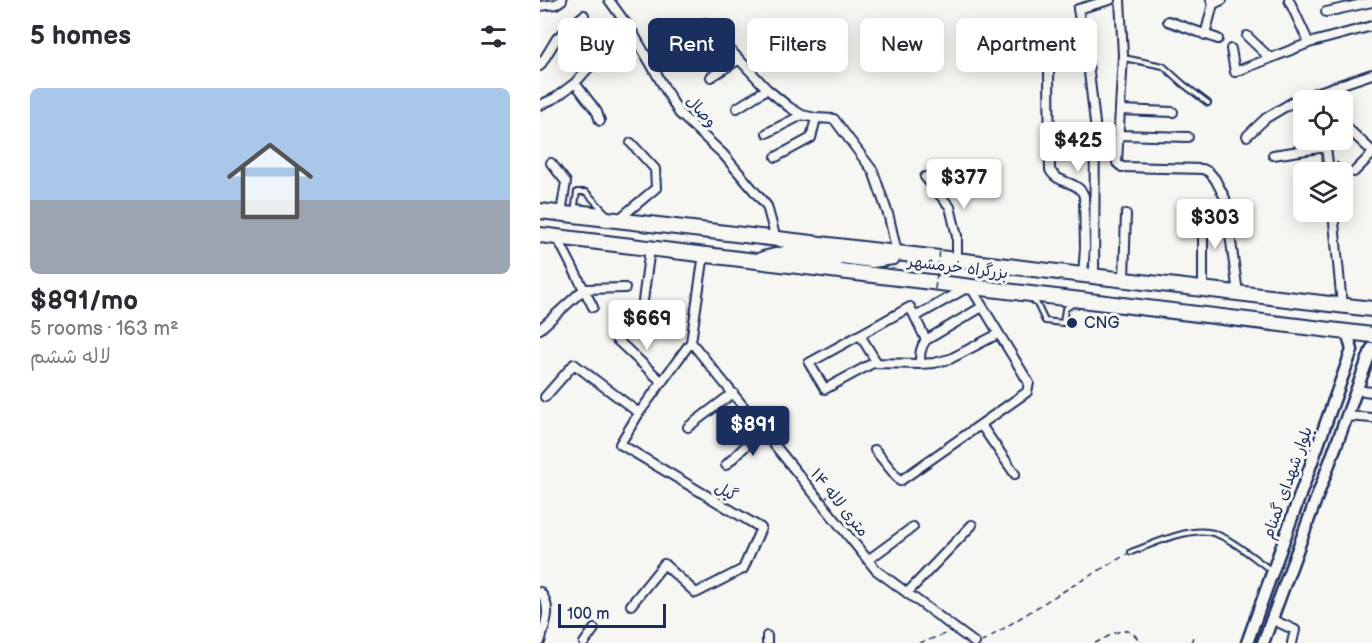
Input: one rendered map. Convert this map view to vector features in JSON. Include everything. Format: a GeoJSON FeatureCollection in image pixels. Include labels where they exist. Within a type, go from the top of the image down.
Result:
{"type":"FeatureCollection","features":[{"type":"Feature","properties":{"kind":"highway","name":"بزرگراه خرمشهر"},"geometry":{"type":"LineString","coordinates":[[540,211],[611,216],[776,239],[835,258],[970,286],[1347,332],[1372,344]]}},
{"type":"Feature","properties":{"kind":"highway","name":"بزرگراه خرمشهر"},"geometry":{"type":"LineString","coordinates":[[540,235],[758,261],[897,253],[1372,309]]}},
{"type":"Feature","properties":{"kind":"highway"},"geometry":{"type":"LineString","coordinates":[[835,258],[872,260],[913,255]]}},
{"type":"Feature","properties":{"kind":"main road"},"geometry":{"type":"LineString","coordinates":[[1347,332],[1352,348]]}},
{"type":"Feature","properties":{"kind":"main road"},"geometry":{"type":"LineString","coordinates":[[1352,348],[1355,343],[1362,340],[1372,344]]}},
{"type":"Feature","properties":{"kind":"main road","name":"بلوار شهدای گمنام"},"geometry":{"type":"LineString","coordinates":[[1263,643],[1372,344]]}},
{"type":"Feature","properties":{"kind":"main road","name":"بلوار شهدای گمنام"},"geometry":{"type":"LineString","coordinates":[[1247,643],[1352,348]]}},
{"type":"Feature","properties":{"kind":"main road"},"geometry":{"type":"LineString","coordinates":[[1257,614],[1271,619]]}},
{"type":"Feature","properties":{"kind":"street"},"geometry":{"type":"LineString","coordinates":[[540,6],[556,4],[562,0]]}},
{"type":"Feature","properties":{"kind":"street","name":"وصال"},"geometry":{"type":"LineString","coordinates":[[609,0],[622,18]]}},
{"type":"Feature","properties":{"kind":"street"},"geometry":{"type":"LineString","coordinates":[[1089,275],[1095,123],[1078,9],[1110,0]]}},
{"type":"Feature","properties":{"kind":"street"},"geometry":{"type":"LineString","coordinates":[[1120,0],[1123,58],[1118,163],[1122,167],[1203,169],[1209,172],[1225,198],[1238,293]]}},
{"type":"Feature","properties":{"kind":"street"},"geometry":{"type":"LineString","coordinates":[[1205,35],[1212,2],[1222,0]]}},
{"type":"Feature","properties":{"kind":"street"},"geometry":{"type":"LineString","coordinates":[[1289,0],[1309,43]]}},
{"type":"Feature","properties":{"kind":"street"},"geometry":{"type":"LineString","coordinates":[[1326,12],[1372,2]]}},
{"type":"Feature","properties":{"kind":"street"},"geometry":{"type":"LineString","coordinates":[[540,66],[557,38],[584,15]]}},
{"type":"Feature","properties":{"kind":"street"},"geometry":{"type":"LineString","coordinates":[[1168,21],[1218,39]]}},
{"type":"Feature","properties":{"kind":"street"},"geometry":{"type":"LineString","coordinates":[[1231,49],[1235,72],[1309,43],[1372,26]]}},
{"type":"Feature","properties":{"kind":"street"},"geometry":{"type":"LineString","coordinates":[[1247,36],[1270,58]]}},
{"type":"Feature","properties":{"kind":"street","name":"وصال"},"geometry":{"type":"LineString","coordinates":[[636,38],[679,113],[723,154],[766,206],[776,239]]}},
{"type":"Feature","properties":{"kind":"street"},"geometry":{"type":"LineString","coordinates":[[735,57],[767,89],[789,107],[802,115],[834,118],[873,171],[889,218],[897,253]]}},
{"type":"Feature","properties":{"kind":"street"},"geometry":{"type":"LineString","coordinates":[[711,77],[738,60]]}},
{"type":"Feature","properties":{"kind":"street"},"geometry":{"type":"LineString","coordinates":[[540,105],[555,98],[575,83],[585,72]]}},
{"type":"Feature","properties":{"kind":"street"},"geometry":{"type":"LineString","coordinates":[[1049,72],[1050,170],[1057,179],[1082,190],[1089,275]]}},
{"type":"Feature","properties":{"kind":"street"},"geometry":{"type":"LineString","coordinates":[[1247,136],[1266,118],[1298,99],[1372,74]]}},
{"type":"Feature","properties":{"kind":"street"},"geometry":{"type":"LineString","coordinates":[[575,83],[597,112],[600,121]]}},
{"type":"Feature","properties":{"kind":"street"},"geometry":{"type":"LineString","coordinates":[[737,108],[767,89]]}},
{"type":"Feature","properties":{"kind":"street"},"geometry":{"type":"LineString","coordinates":[[1120,110],[1173,112]]}},
{"type":"Feature","properties":{"kind":"street"},"geometry":{"type":"LineString","coordinates":[[767,133],[802,115]]}},
{"type":"Feature","properties":{"kind":"street"},"geometry":{"type":"LineString","coordinates":[[776,157],[811,138],[816,118]]}},
{"type":"Feature","properties":{"kind":"street"},"geometry":{"type":"LineString","coordinates":[[1353,134],[1372,152],[1354,172]]}},
{"type":"Feature","properties":{"kind":"street"},"geometry":{"type":"LineString","coordinates":[[1119,135],[1188,137]]}},
{"type":"Feature","properties":{"kind":"street"},"geometry":{"type":"LineString","coordinates":[[611,216],[656,188],[655,169],[631,142]]}},
{"type":"Feature","properties":{"kind":"street"},"geometry":{"type":"LineString","coordinates":[[1273,155],[1326,147],[1328,162]]}},
{"type":"Feature","properties":{"kind":"street"},"geometry":{"type":"LineString","coordinates":[[551,163],[566,182],[570,212]]}},
{"type":"Feature","properties":{"kind":"street"},"geometry":{"type":"LineString","coordinates":[[925,177],[950,207],[957,236],[957,260]]}},
{"type":"Feature","properties":{"kind":"street"},"geometry":{"type":"LineString","coordinates":[[1203,211],[1203,289]]}},
{"type":"Feature","properties":{"kind":"street"},"geometry":{"type":"LineString","coordinates":[[1124,279],[1126,214]]}},
{"type":"Feature","properties":{"kind":"street"},"geometry":{"type":"LineString","coordinates":[[1334,222],[1342,305]]}},
{"type":"Feature","properties":{"kind":"street"},"geometry":{"type":"LineString","coordinates":[[557,237],[593,307]]}},
{"type":"Feature","properties":{"kind":"street"},"geometry":{"type":"LineString","coordinates":[[644,301],[650,248]]}},
{"type":"Feature","properties":{"kind":"street"},"geometry":{"type":"LineString","coordinates":[[691,342],[704,254]]}},
{"type":"Feature","properties":{"kind":"street"},"geometry":{"type":"LineString","coordinates":[[875,450],[900,481],[1020,398],[1029,388],[1029,383],[970,286],[915,317]]}},
{"type":"Feature","properties":{"kind":"street"},"geometry":{"type":"LineString","coordinates":[[540,329],[584,289],[624,288]]}},
{"type":"Feature","properties":{"kind":"street"},"geometry":{"type":"LineString","coordinates":[[920,364],[921,346],[927,340],[982,307]]}},
{"type":"Feature","properties":{"kind":"street"},"geometry":{"type":"LineString","coordinates":[[927,340],[910,308],[809,363],[825,389],[869,364],[934,363],[950,359],[998,334]]}},
{"type":"Feature","properties":{"kind":"street"},"geometry":{"type":"LineString","coordinates":[[860,335],[877,363]]}},
{"type":"Feature","properties":{"kind":"street"},"geometry":{"type":"LineString","coordinates":[[615,338],[662,382]]}},
{"type":"Feature","properties":{"kind":"street","name":"گیل"},"geometry":{"type":"LineString","coordinates":[[631,605],[664,564],[696,592],[743,569],[761,528],[620,444],[639,413],[691,342]]}},
{"type":"Feature","properties":{"kind":"street","name":"۱۴ متری لاله"},"geometry":{"type":"LineString","coordinates":[[691,342],[876,570],[975,643]]}},
{"type":"Feature","properties":{"kind":"street"},"geometry":{"type":"LineString","coordinates":[[545,397],[574,364],[639,413]]}},
{"type":"Feature","properties":{"kind":"street"},"geometry":{"type":"LineString","coordinates":[[1356,390],[1372,392]]}},
{"type":"Feature","properties":{"kind":"street"},"geometry":{"type":"LineString","coordinates":[[688,427],[733,393]]}},
{"type":"Feature","properties":{"kind":"street"},"geometry":{"type":"LineString","coordinates":[[1346,416],[1372,418]]}},
{"type":"Feature","properties":{"kind":"street"},"geometry":{"type":"LineString","coordinates":[[981,425],[1015,474]]}},
{"type":"Feature","properties":{"kind":"street"},"geometry":{"type":"LineString","coordinates":[[726,465],[762,430]]}},
{"type":"Feature","properties":{"kind":"street"},"geometry":{"type":"LineString","coordinates":[[907,593],[972,525]]}},
{"type":"Feature","properties":{"kind":"street"},"geometry":{"type":"LineString","coordinates":[[868,560],[913,527]]}},
{"type":"Feature","properties":{"kind":"street"},"geometry":{"type":"LineString","coordinates":[[540,592],[543,594],[547,609],[547,619],[540,642]]}},
{"type":"Feature","properties":{"kind":"street"},"geometry":{"type":"LineString","coordinates":[[1271,619],[1295,630],[1292,643]]}},
{"type":"Feature","properties":{"kind":"street"},"geometry":{"type":"LineString","coordinates":[[584,643],[594,629]]}},
{"type":"Feature","properties":{"kind":"lane"},"geometry":{"type":"LineString","coordinates":[[1123,58],[1163,66],[1208,103]]}},
{"type":"Feature","properties":{"kind":"lane"},"geometry":{"type":"LineString","coordinates":[[570,212],[577,192],[586,192],[611,216]]}},
{"type":"Feature","properties":{"kind":"lane"},"geometry":{"type":"LineString","coordinates":[[1026,293],[1038,304],[1045,321],[1063,323],[1065,309],[1079,300]]}},
{"type":"Feature","properties":{"kind":"lane"},"geometry":{"type":"LineString","coordinates":[[1131,552],[1178,535],[1208,532],[1221,536],[1272,572]]}},
{"type":"Feature","properties":{"kind":"path"},"geometry":{"type":"LineString","coordinates":[[1327,157],[1354,172]]}},
{"type":"Feature","properties":{"kind":"path"},"geometry":{"type":"LineString","coordinates":[[935,289],[940,250]]}},
{"type":"Feature","properties":{"kind":"path"},"geometry":{"type":"LineString","coordinates":[[776,447],[788,435]]}},
{"type":"Feature","properties":{"kind":"path"},"geometry":{"type":"LineString","coordinates":[[821,502],[839,488]]}},
{"type":"Feature","properties":{"kind":"path"},"geometry":{"type":"LineString","coordinates":[[980,643],[1131,552]]}},
{"type":"Feature","properties":{"kind":"path"},"geometry":{"type":"LineString","coordinates":[[919,643],[943,636],[953,626]]}},
{"type":"Feature","properties":{"kind":"path"},"geometry":{"type":"LineString","coordinates":[[1095,643],[1125,631],[1134,634],[1141,643]]}},
{"type":"Feature","properties":{"kind":"path"},"geometry":{"type":"LineString","coordinates":[[1191,643],[1193,637]]}},
{"type":"Feature","properties":{"kind":"place","name":"CNG"},"geometry":{"type":"Point","coordinates":[1072,323]}}]}
